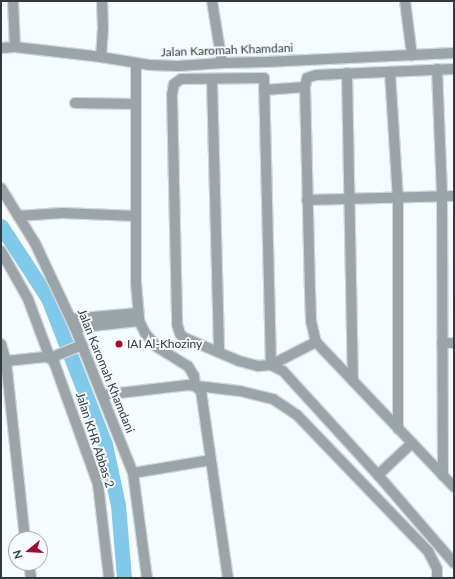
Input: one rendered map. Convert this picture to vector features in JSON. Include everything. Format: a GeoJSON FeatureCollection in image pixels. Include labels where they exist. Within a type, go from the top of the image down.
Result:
{"type":"FeatureCollection","features":[{"type":"Feature","properties":{"kind":"street"},"geometry":{"type":"LineString","coordinates":[[13,1],[15,47]]}},
{"type":"Feature","properties":{"kind":"street"},"geometry":{"type":"LineString","coordinates":[[101,58],[103,28],[102,1]]}},
{"type":"Feature","properties":{"kind":"street"},"geometry":{"type":"LineString","coordinates":[[212,1],[222,63]]}},
{"type":"Feature","properties":{"kind":"street"},"geometry":{"type":"LineString","coordinates":[[405,1],[412,56]]}},
{"type":"Feature","properties":{"kind":"street","name":"Jalan Karomah Khamdani"},"geometry":{"type":"LineString","coordinates":[[1,48],[15,47],[136,63],[178,66],[454,53]]}},
{"type":"Feature","properties":{"kind":"street"},"geometry":{"type":"LineString","coordinates":[[265,62],[264,90],[271,365]]}},
{"type":"Feature","properties":{"kind":"street"},"geometry":{"type":"LineString","coordinates":[[136,63],[136,283],[139,317],[145,333],[157,347],[188,366],[194,376],[195,386],[201,391],[228,578]]}},
{"type":"Feature","properties":{"kind":"street"},"geometry":{"type":"LineString","coordinates":[[437,69],[442,196],[443,476]]}},
{"type":"Feature","properties":{"kind":"street"},"geometry":{"type":"LineString","coordinates":[[454,69],[312,75],[307,78],[304,87],[312,321],[316,342],[454,487]]}},
{"type":"Feature","properties":{"kind":"street"},"geometry":{"type":"LineString","coordinates":[[390,72],[398,198],[398,429]]}},
{"type":"Feature","properties":{"kind":"street"},"geometry":{"type":"LineString","coordinates":[[347,74],[353,381]]}},
{"type":"Feature","properties":{"kind":"street"},"geometry":{"type":"LineString","coordinates":[[264,78],[212,80],[182,79],[177,82],[173,88],[178,329],[185,338],[245,363],[258,366],[271,365],[316,342]]}},
{"type":"Feature","properties":{"kind":"street"},"geometry":{"type":"LineString","coordinates":[[212,80],[219,352]]}},
{"type":"Feature","properties":{"kind":"street"},"geometry":{"type":"LineString","coordinates":[[264,90],[304,87]]}},
{"type":"Feature","properties":{"kind":"street"},"geometry":{"type":"LineString","coordinates":[[75,103],[136,104]]}},
{"type":"Feature","properties":{"kind":"street","name":"Jalan Karomah Khamdani"},"geometry":{"type":"LineString","coordinates":[[1,188],[35,243],[71,319],[75,328],[79,347],[102,395],[132,473],[147,578]]}},
{"type":"Feature","properties":{"kind":"street"},"geometry":{"type":"LineString","coordinates":[[307,200],[454,196]]}},
{"type":"Feature","properties":{"kind":"street"},"geometry":{"type":"LineString","coordinates":[[18,216],[62,213],[136,216]]}},
{"type":"Feature","properties":{"kind":"street","name":"Jalan KHR Abbas 2"},"geometry":{"type":"LineString","coordinates":[[2,256],[28,299],[54,357],[54,362],[98,484],[109,578]]}},
{"type":"Feature","properties":{"kind":"street"},"geometry":{"type":"LineString","coordinates":[[71,319],[139,317]]}},
{"type":"Feature","properties":{"kind":"street"},"geometry":{"type":"LineString","coordinates":[[75,328],[139,317]]}},
{"type":"Feature","properties":{"kind":"street"},"geometry":{"type":"LineString","coordinates":[[442,343],[454,343]]}},
{"type":"Feature","properties":{"kind":"street"},"geometry":{"type":"LineString","coordinates":[[1,344],[6,361],[6,402],[24,531]]}},
{"type":"Feature","properties":{"kind":"street"},"geometry":{"type":"LineString","coordinates":[[6,361],[54,357],[79,347]]}},
{"type":"Feature","properties":{"kind":"street"},"geometry":{"type":"LineString","coordinates":[[271,365],[283,371],[295,382],[454,563]]}},
{"type":"Feature","properties":{"kind":"street"},"geometry":{"type":"LineString","coordinates":[[102,395],[182,386],[195,386],[240,391],[274,399],[297,415],[428,551],[437,569],[437,578]]}},
{"type":"Feature","properties":{"kind":"street"},"geometry":{"type":"LineString","coordinates":[[378,475],[412,443]]}},
{"type":"Feature","properties":{"kind":"street"},"geometry":{"type":"LineString","coordinates":[[132,473],[211,460]]}},
{"type":"Feature","properties":{"kind":"waterway"},"geometry":{"type":"LineString","coordinates":[[1,226],[48,298],[105,444],[118,505],[124,578]]}},
{"type":"Feature","properties":{"kind":"place","name":"IAI Al-Khoziny"},"geometry":{"type":"Point","coordinates":[119,344]}}]}
